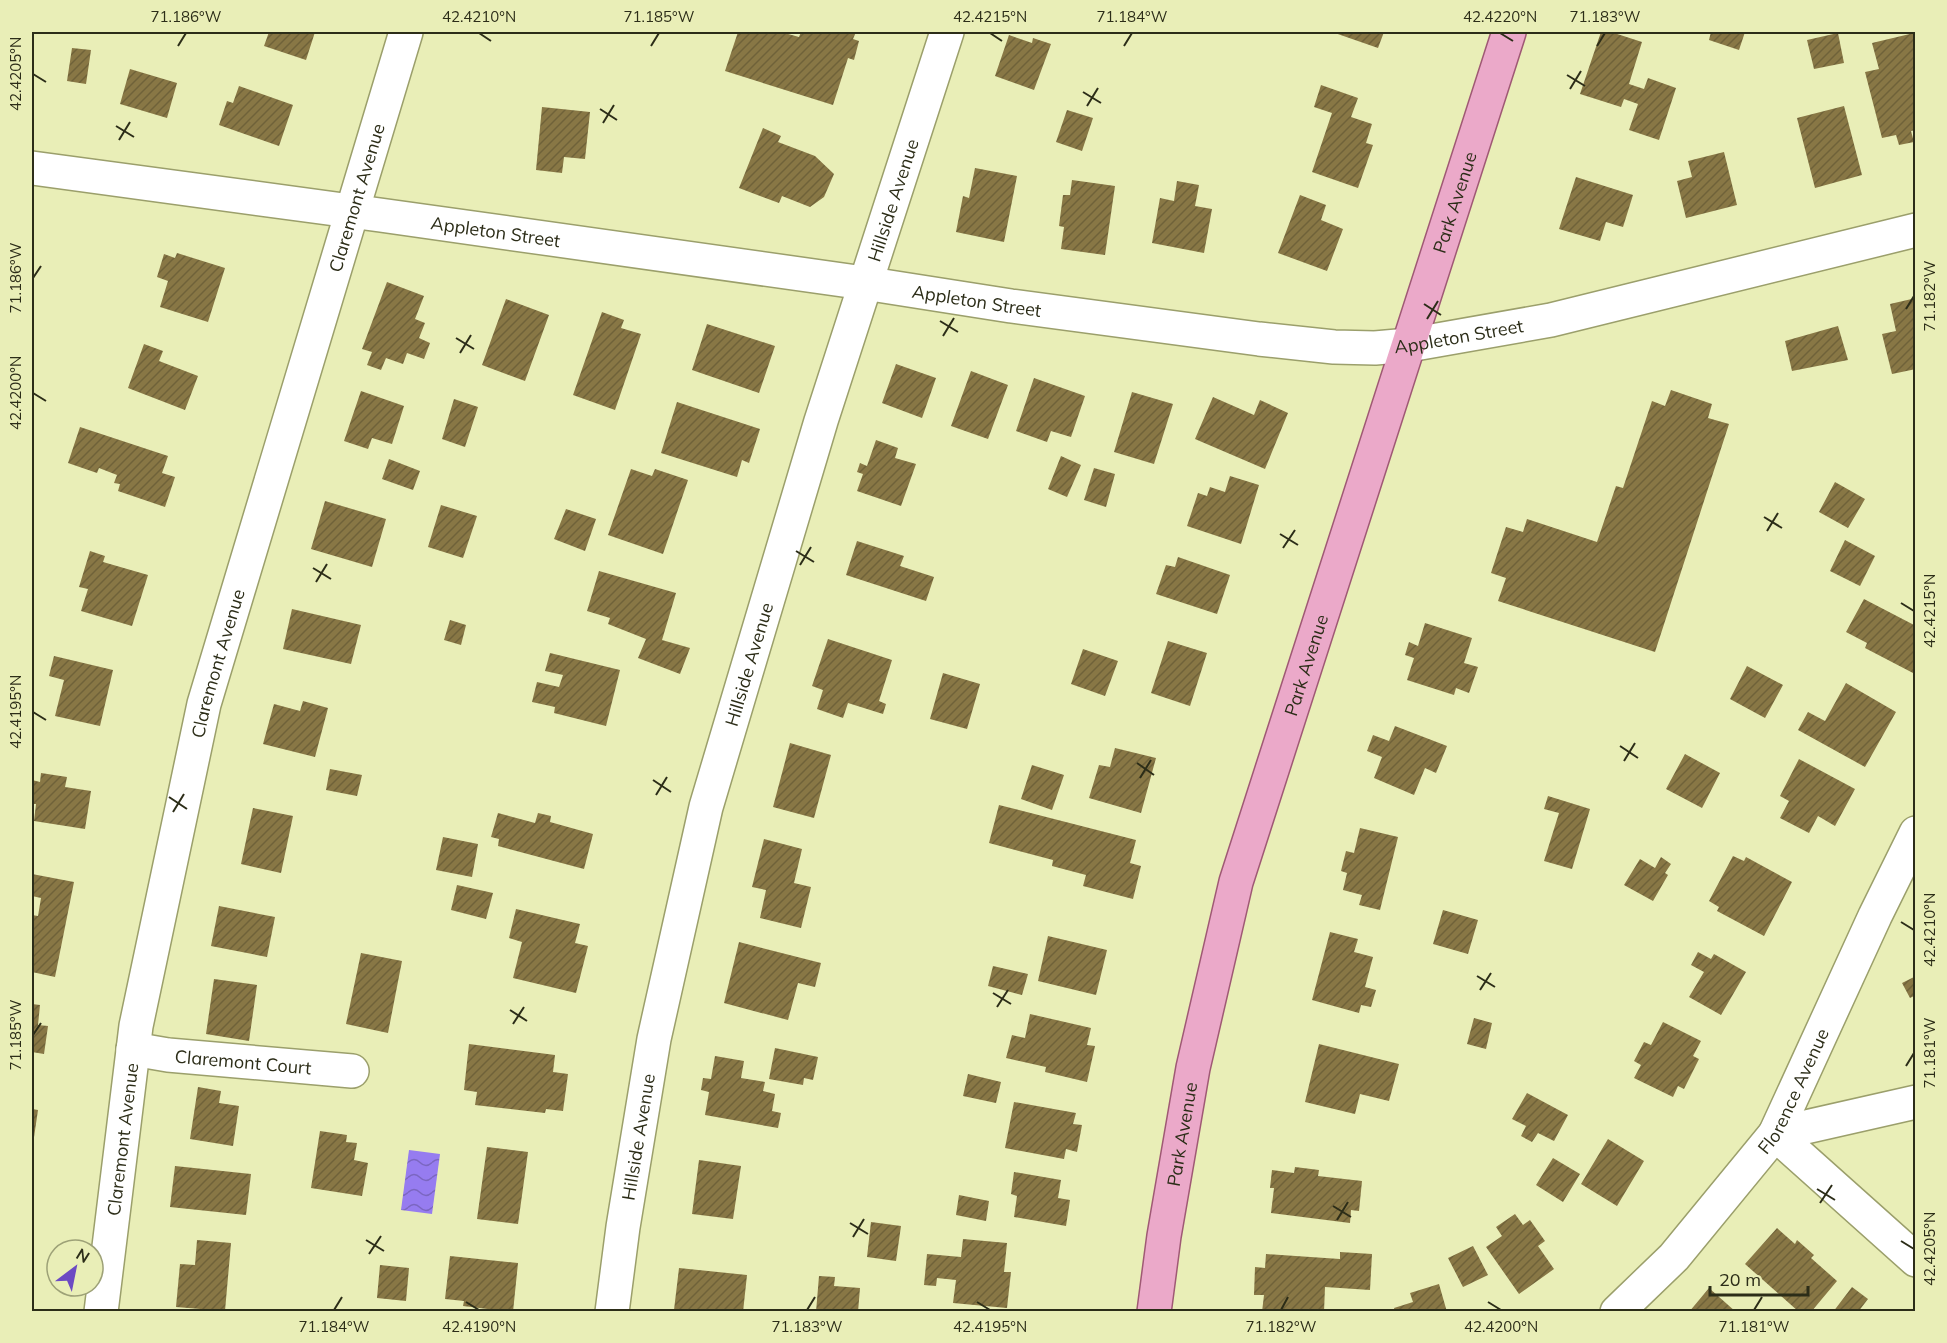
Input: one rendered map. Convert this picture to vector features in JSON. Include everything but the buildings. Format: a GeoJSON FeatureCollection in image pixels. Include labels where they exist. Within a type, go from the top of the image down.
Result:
{"type":"FeatureCollection","features":[{"type":"Feature","properties":{"kind":"main road","name":"Park Avenue"},"geometry":{"type":"LineString","coordinates":[[1154,1311],[1164,1236],[1193,1068],[1236,882],[1509,32]]}},
{"type":"Feature","properties":{"kind":"street","name":"Claremont Avenue"},"geometry":{"type":"LineString","coordinates":[[101,1311],[136,1026],[204,704],[406,32]]}},
{"type":"Feature","properties":{"kind":"street","name":"Hillside Avenue"},"geometry":{"type":"LineString","coordinates":[[612,1311],[622,1227],[654,1039],[706,807],[821,421],[947,32]]}},
{"type":"Feature","properties":{"kind":"street","name":"Appleton Street"},"geometry":{"type":"LineString","coordinates":[[32,168],[864,283],[1011,306],[1334,347],[1375,348],[1409,345],[1551,320],[1916,230]]}},
{"type":"Feature","properties":{"kind":"street","name":"Florence Avenue"},"geometry":{"type":"LineString","coordinates":[[1617,1311],[1674,1257],[1775,1134],[1875,916],[1916,833]]}},
{"type":"Feature","properties":{"kind":"street","name":"Claremont Court"},"geometry":{"type":"LineString","coordinates":[[133,1050],[352,1071]]}},
{"type":"Feature","properties":{"kind":"street"},"geometry":{"type":"LineString","coordinates":[[1775,1134],[1916,1102]]}},
{"type":"Feature","properties":{"kind":"street"},"geometry":{"type":"LineString","coordinates":[[1775,1134],[1916,1260]]}},
{"type":"Feature","properties":{"kind":"water"},"geometry":{"type":"Polygon","coordinates":[[[409,1150],[440,1154],[432,1214],[401,1210],[409,1150]]]}}]}
